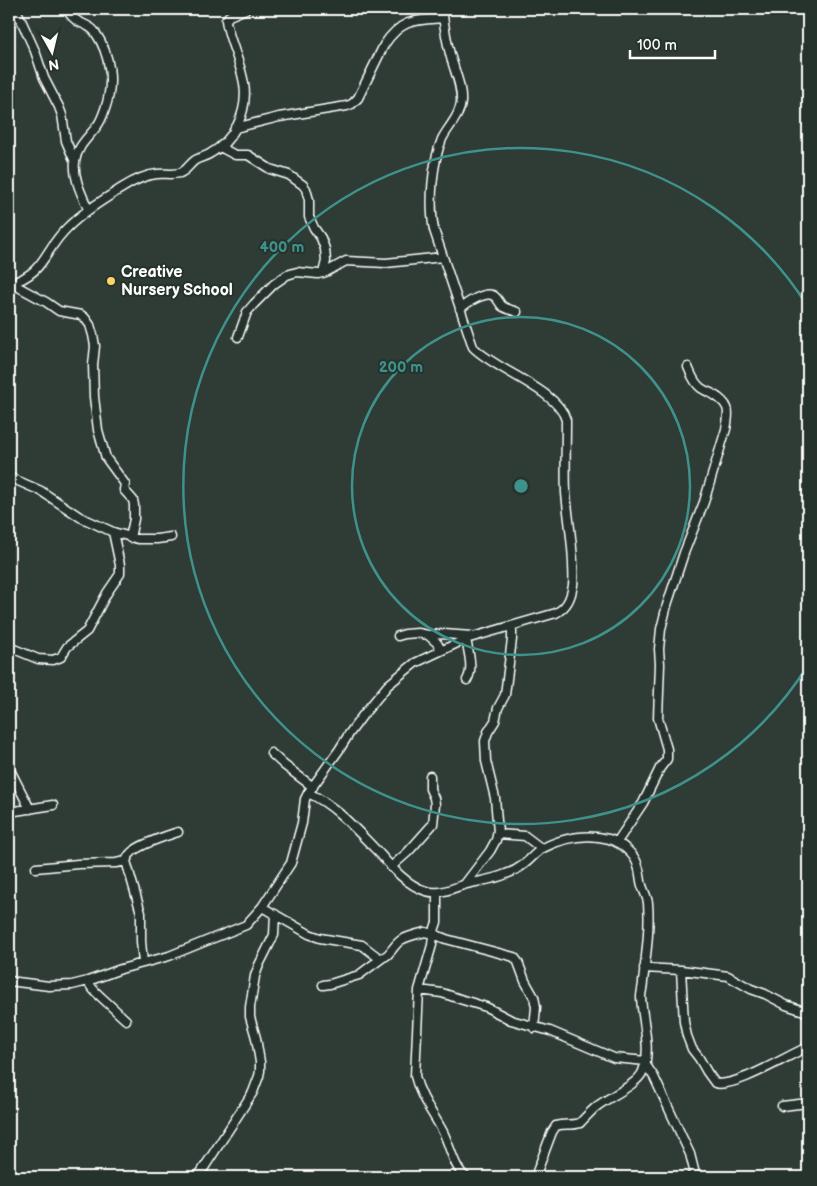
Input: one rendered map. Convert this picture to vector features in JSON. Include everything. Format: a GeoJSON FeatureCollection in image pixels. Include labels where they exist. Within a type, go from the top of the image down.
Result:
{"type":"FeatureCollection","features":[{"type":"Feature","properties":{"kind":"street"},"geometry":{"type":"LineString","coordinates":[[16,9],[35,51],[44,78],[59,108],[66,141],[75,162]]}},
{"type":"Feature","properties":{"kind":"street"},"geometry":{"type":"LineString","coordinates":[[66,9],[77,20],[94,30],[103,47],[110,76],[111,89],[102,118],[78,151],[75,162],[76,178],[88,209]]}},
{"type":"Feature","properties":{"kind":"street"},"geometry":{"type":"LineString","coordinates":[[10,284],[29,276],[37,269],[57,238],[88,209],[133,181],[158,174],[185,171],[194,162],[220,147],[235,128],[242,114],[246,94],[241,68],[226,20],[229,16],[246,9]]}},
{"type":"Feature","properties":{"kind":"street"},"geometry":{"type":"LineString","coordinates":[[9,981],[49,986],[72,985],[169,956],[246,925],[262,907],[291,864],[302,823],[305,799],[340,750],[349,734],[388,686],[415,663],[441,650],[475,636],[556,613],[567,605],[574,584],[566,487],[566,420],[564,414],[533,386],[473,347],[437,241],[432,219],[436,164],[445,133],[460,108],[461,101],[460,84],[450,53],[442,9]]}},
{"type":"Feature","properties":{"kind":"street"},"geometry":{"type":"LineString","coordinates":[[235,128],[279,117],[339,108],[352,104],[358,98],[389,38],[410,21],[443,18]]}},
{"type":"Feature","properties":{"kind":"street"},"geometry":{"type":"LineString","coordinates":[[220,147],[235,155],[248,155],[270,169],[286,173],[306,188],[309,200],[309,216],[325,249],[326,261],[323,273]]}},
{"type":"Feature","properties":{"kind":"street"},"geometry":{"type":"LineString","coordinates":[[238,337],[247,312],[287,275],[297,272],[313,275],[323,273],[346,261],[354,260],[386,263],[443,257]]}},
{"type":"Feature","properties":{"kind":"street"},"geometry":{"type":"LineString","coordinates":[[10,284],[46,302],[59,311],[86,318],[90,325],[95,346],[93,382],[96,421],[106,458],[125,484],[124,490],[133,500],[134,519],[130,538]]}},
{"type":"Feature","properties":{"kind":"street"},"geometry":{"type":"LineString","coordinates":[[460,309],[470,301],[492,294],[502,306],[517,312]]}},
{"type":"Feature","properties":{"kind":"street"},"geometry":{"type":"LineString","coordinates":[[617,842],[643,803],[660,768],[667,760],[667,749],[658,718],[661,629],[666,604],[704,502],[728,418],[729,410],[726,405],[719,398],[700,387],[688,368]]}},
{"type":"Feature","properties":{"kind":"street"},"geometry":{"type":"LineString","coordinates":[[9,477],[41,491],[91,524],[130,538],[146,540],[171,537]]}},
{"type":"Feature","properties":{"kind":"street"},"geometry":{"type":"LineString","coordinates":[[9,647],[38,659],[53,660],[61,657],[67,647],[87,631],[107,593],[121,572],[113,532]]}},
{"type":"Feature","properties":{"kind":"street"},"geometry":{"type":"LineString","coordinates":[[464,885],[496,840],[495,798],[486,761],[485,741],[505,695],[512,626]]}},
{"type":"Feature","properties":{"kind":"street"},"geometry":{"type":"LineString","coordinates":[[398,636],[405,634],[444,634],[475,636]]}},
{"type":"Feature","properties":{"kind":"street"},"geometry":{"type":"LineString","coordinates":[[428,635],[437,643],[441,650]]}},
{"type":"Feature","properties":{"kind":"street"},"geometry":{"type":"LineString","coordinates":[[466,639],[470,670],[467,680]]}},
{"type":"Feature","properties":{"kind":"street"},"geometry":{"type":"LineString","coordinates":[[271,753],[320,799],[357,830],[391,867],[409,883],[416,888],[428,892],[437,893],[505,875],[524,865],[542,849],[569,838],[590,837],[617,842],[636,860],[641,883],[648,901],[648,932],[641,994],[646,1035],[646,1063],[636,1082],[596,1107],[580,1123],[556,1126],[535,1177]]}},
{"type":"Feature","properties":{"kind":"street"},"geometry":{"type":"LineString","coordinates":[[9,768],[30,809]]}},
{"type":"Feature","properties":{"kind":"street"},"geometry":{"type":"LineString","coordinates":[[391,867],[408,852],[433,824],[435,804],[430,790],[430,776]]}},
{"type":"Feature","properties":{"kind":"street"},"geometry":{"type":"LineString","coordinates":[[9,812],[53,805]]}},
{"type":"Feature","properties":{"kind":"street"},"geometry":{"type":"LineString","coordinates":[[143,963],[141,941],[142,914],[126,861],[130,852],[178,832]]}},
{"type":"Feature","properties":{"kind":"street"},"geometry":{"type":"LineString","coordinates":[[497,834],[524,836],[542,849]]}},
{"type":"Feature","properties":{"kind":"street"},"geometry":{"type":"LineString","coordinates":[[36,868],[78,864],[116,864],[126,861]]}},
{"type":"Feature","properties":{"kind":"street"},"geometry":{"type":"LineString","coordinates":[[437,893],[437,917],[432,945],[419,990],[415,1069],[417,1083],[424,1100],[443,1132],[458,1169],[466,1177]]}},
{"type":"Feature","properties":{"kind":"street"},"geometry":{"type":"LineString","coordinates":[[262,907],[315,937],[359,944],[377,957],[382,958]]}},
{"type":"Feature","properties":{"kind":"street"},"geometry":{"type":"LineString","coordinates":[[198,1177],[253,1092],[259,1076],[260,1062],[250,1017],[250,1007],[255,976],[274,936],[275,914]]}},
{"type":"Feature","properties":{"kind":"street"},"geometry":{"type":"LineString","coordinates":[[323,985],[359,975],[388,955],[398,942],[425,932],[489,951],[511,955],[516,958],[534,997],[536,1007],[534,1028]]}},
{"type":"Feature","properties":{"kind":"street"},"geometry":{"type":"LineString","coordinates":[[644,968],[682,970],[728,976],[751,989],[808,1014]]}},
{"type":"Feature","properties":{"kind":"street"},"geometry":{"type":"LineString","coordinates":[[682,970],[684,1022],[687,1036],[692,1049],[700,1058],[715,1083],[722,1084],[748,1076],[808,1047]]}},
{"type":"Feature","properties":{"kind":"street"},"geometry":{"type":"LineString","coordinates":[[88,981],[95,993],[126,1020]]}},
{"type":"Feature","properties":{"kind":"street"},"geometry":{"type":"LineString","coordinates":[[419,990],[442,993],[486,1007],[511,1020],[550,1031],[614,1058],[646,1063]]}},
{"type":"Feature","properties":{"kind":"street"},"geometry":{"type":"LineString","coordinates":[[646,1063],[690,1154],[694,1170],[693,1176],[690,1177]]}},
{"type":"Feature","properties":{"kind":"street"},"geometry":{"type":"LineString","coordinates":[[782,1106],[808,1103]]}},
{"type":"Feature","properties":{"kind":"place","name":"Creative Nursery School"},"geometry":{"type":"Point","coordinates":[111,281]}}]}
